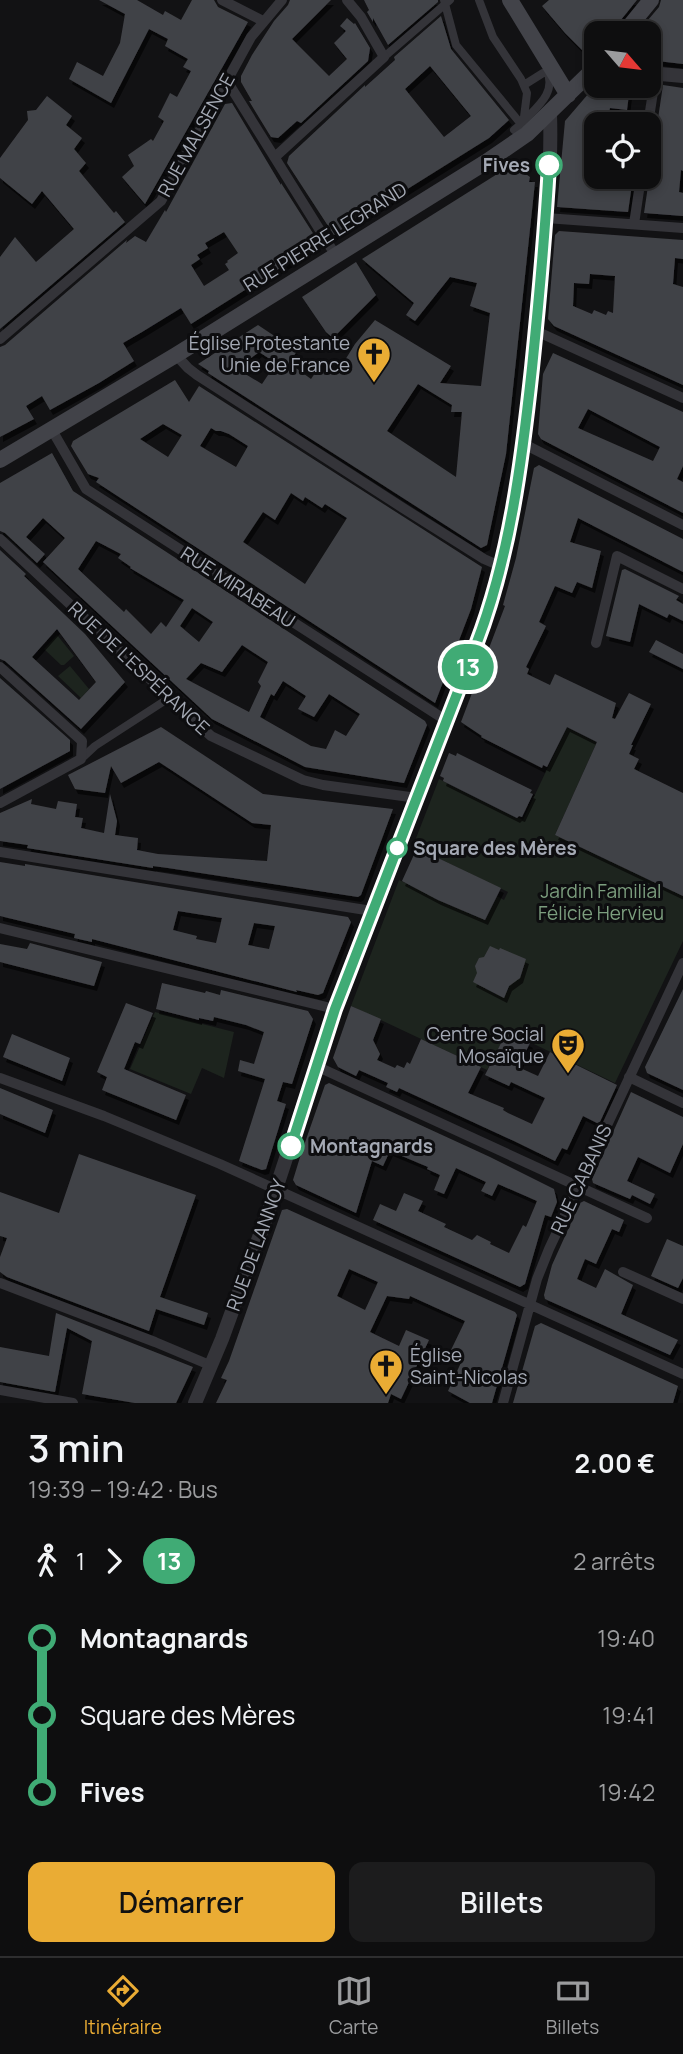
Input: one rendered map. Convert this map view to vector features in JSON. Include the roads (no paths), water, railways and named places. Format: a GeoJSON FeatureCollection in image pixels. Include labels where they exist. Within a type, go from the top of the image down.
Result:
{"type":"FeatureCollection","features":[{"type":"Feature","properties":{"kind":"main road"},"geometry":{"type":"LineString","coordinates":[[510,0],[568,95]]}},
{"type":"Feature","properties":{"kind":"main road"},"geometry":{"type":"LineString","coordinates":[[634,21],[651,0]]}},
{"type":"Feature","properties":{"kind":"main road","name":"RUE PIERRE LEGRAND"},"geometry":{"type":"LineString","coordinates":[[0,460],[176,355],[496,156],[550,114],[584,79]]}},
{"type":"Feature","properties":{"kind":"street"},"geometry":{"type":"LineString","coordinates":[[222,0],[263,21]]}},
{"type":"Feature","properties":{"kind":"street","name":"RUE MALSENCE"},"geometry":{"type":"LineString","coordinates":[[0,340],[161,201],[251,37],[282,0]]}},
{"type":"Feature","properties":{"kind":"street"},"geometry":{"type":"LineString","coordinates":[[347,0],[361,17],[384,57]]}},
{"type":"Feature","properties":{"kind":"street"},"geometry":{"type":"LineString","coordinates":[[479,0],[493,37],[527,93],[524,117],[517,127]]}},
{"type":"Feature","properties":{"kind":"street"},"geometry":{"type":"LineString","coordinates":[[502,0],[550,78],[548,95],[517,127]]}},
{"type":"Feature","properties":{"kind":"street"},"geometry":{"type":"LineString","coordinates":[[275,157],[446,2],[456,45],[517,127]]}},
{"type":"Feature","properties":{"kind":"street"},"geometry":{"type":"LineString","coordinates":[[523,85],[543,73]]}},
{"type":"Feature","properties":{"kind":"street"},"geometry":{"type":"LineString","coordinates":[[662,74],[683,76]]}},
{"type":"Feature","properties":{"kind":"street"},"geometry":{"type":"LineString","coordinates":[[227,81],[336,256]]}},
{"type":"Feature","properties":{"kind":"street","name":"RUE DE LANNOY"},"geometry":{"type":"LineString","coordinates":[[195,1403],[212,1366],[276,1190],[335,1009],[486,618],[500,566],[524,444],[546,218],[550,114]]}},
{"type":"Feature","properties":{"kind":"street"},"geometry":{"type":"LineString","coordinates":[[634,224],[639,189]]}},
{"type":"Feature","properties":{"kind":"street"},"geometry":{"type":"LineString","coordinates":[[546,218],[683,228]]}},
{"type":"Feature","properties":{"kind":"street"},"geometry":{"type":"LineString","coordinates":[[536,331],[683,398]]}},
{"type":"Feature","properties":{"kind":"street"},"geometry":{"type":"LineString","coordinates":[[176,355],[188,368],[236,400],[484,559],[500,566]]}},
{"type":"Feature","properties":{"kind":"street","name":"RUE MIRABEAU"},"geometry":{"type":"LineString","coordinates":[[52,430],[86,489],[447,721]]}},
{"type":"Feature","properties":{"kind":"street"},"geometry":{"type":"LineString","coordinates":[[524,444],[683,525]]}},
{"type":"Feature","properties":{"kind":"street","name":"RUE DE L'ESPÉRANCE"},"geometry":{"type":"LineString","coordinates":[[0,539],[211,736],[296,778],[323,785],[417,798]]}},
{"type":"Feature","properties":{"kind":"street"},"geometry":{"type":"LineString","coordinates":[[596,643],[617,556],[683,589]]}},
{"type":"Feature","properties":{"kind":"street"},"geometry":{"type":"LineString","coordinates":[[0,667],[82,741],[81,759]]}},
{"type":"Feature","properties":{"kind":"street"},"geometry":{"type":"LineString","coordinates":[[0,803],[81,759],[95,746],[169,698]]}},
{"type":"Feature","properties":{"kind":"street"},"geometry":{"type":"LineString","coordinates":[[0,852],[372,911]]}},
{"type":"Feature","properties":{"kind":"street"},"geometry":{"type":"LineString","coordinates":[[0,928],[335,1009]]}},
{"type":"Feature","properties":{"kind":"street","name":"RUE CABANIS"},"geometry":{"type":"LineString","coordinates":[[503,1403],[545,1259],[683,964]]}},
{"type":"Feature","properties":{"kind":"street"},"geometry":{"type":"LineString","coordinates":[[316,1066],[647,1218]]}},
{"type":"Feature","properties":{"kind":"street"},"geometry":{"type":"LineString","coordinates":[[629,1077],[683,1103]]}},
{"type":"Feature","properties":{"kind":"street"},"geometry":{"type":"LineString","coordinates":[[0,1078],[104,1116],[276,1190],[680,1373],[683,1360]]}},
{"type":"Feature","properties":{"kind":"street"},"geometry":{"type":"LineString","coordinates":[[623,1272],[683,1300]]}},
{"type":"Feature","properties":{"kind":"street"},"geometry":{"type":"LineString","coordinates":[[0,1283],[212,1366]]}},
{"type":"Feature","properties":{"kind":"street"},"geometry":{"type":"LineString","coordinates":[[0,1391],[73,1403]]}},
{"type":"Feature","properties":{"kind":"place","name":"Fives"},"geometry":{"type":"Point","coordinates":[549,165]}},
{"type":"Feature","properties":{"kind":"place","name":"Église Protestante Unie de France"},"geometry":{"type":"Point","coordinates":[374,384]}},
{"type":"Feature","properties":{"kind":"place","name":"Square des Mères"},"geometry":{"type":"Point","coordinates":[397,848]}},
{"type":"Feature","properties":{"kind":"place","name":"Centre Social Mosaïque"},"geometry":{"type":"Point","coordinates":[568,1075]}},
{"type":"Feature","properties":{"kind":"place","name":"Montagnards"},"geometry":{"type":"Point","coordinates":[291,1146]}},
{"type":"Feature","properties":{"kind":"place","name":"Église Saint-Nicolas"},"geometry":{"type":"Point","coordinates":[386,1396]}},
{"type":"Feature","properties":{"kind":"park label","name":"Jardin Familial Félicie Hervieu"},"geometry":{"type":"Point","coordinates":[601,902]}}]}
